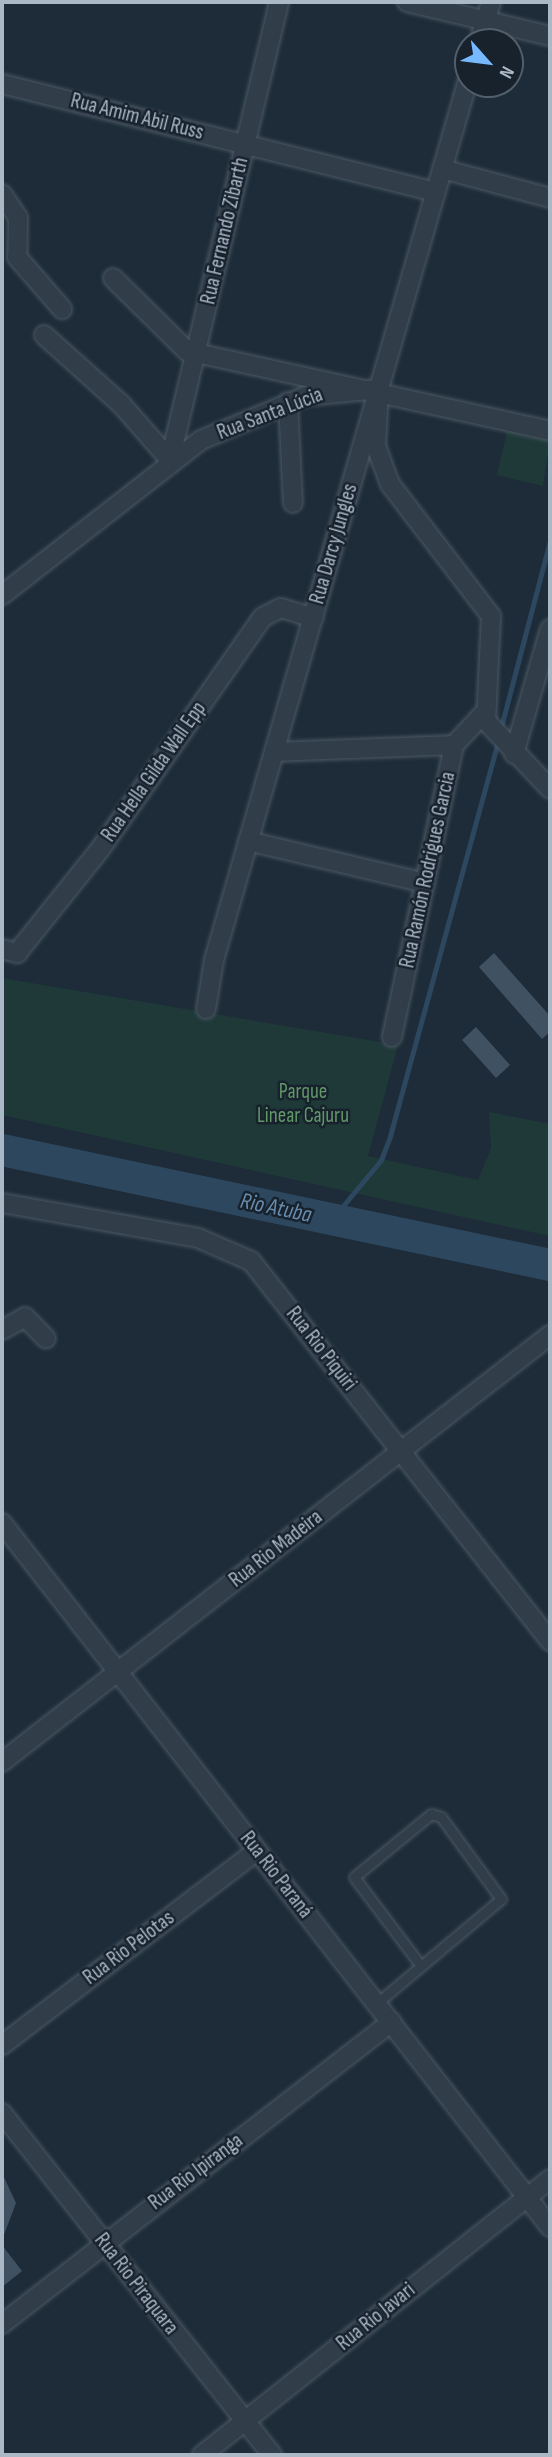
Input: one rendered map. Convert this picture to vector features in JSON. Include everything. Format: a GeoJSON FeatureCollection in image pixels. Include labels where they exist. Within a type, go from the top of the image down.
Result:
{"type":"FeatureCollection","features":[{"type":"Feature","properties":{"kind":"street","name":"Rua Fernando Zibarth"},"geometry":{"type":"LineString","coordinates":[[170,460],[279,2]]}},
{"type":"Feature","properties":{"kind":"street"},"geometry":{"type":"LineString","coordinates":[[407,2],[550,36]]}},
{"type":"Feature","properties":{"kind":"street"},"geometry":{"type":"LineString","coordinates":[[483,28],[491,2]]}},
{"type":"Feature","properties":{"kind":"street","name":"Rua Amim Abil Russ"},"geometry":{"type":"LineString","coordinates":[[2,84],[436,192]]}},
{"type":"Feature","properties":{"kind":"street","name":"Rua Darcy Jungles"},"geometry":{"type":"LineString","coordinates":[[206,1009],[214,960],[463,98]]}},
{"type":"Feature","properties":{"kind":"street"},"geometry":{"type":"LineString","coordinates":[[442,169],[550,198]]}},
{"type":"Feature","properties":{"kind":"street"},"geometry":{"type":"LineString","coordinates":[[2,194],[18,218],[17,257],[62,309]]}},
{"type":"Feature","properties":{"kind":"street"},"geometry":{"type":"LineString","coordinates":[[113,278],[172,341],[195,353],[379,389],[550,430]]}},
{"type":"Feature","properties":{"kind":"street"},"geometry":{"type":"LineString","coordinates":[[44,335],[121,404],[170,460]]}},
{"type":"Feature","properties":{"kind":"street","name":"Rua Santa Lúcia"},"geometry":{"type":"LineString","coordinates":[[2,594],[170,460],[288,402],[335,389],[379,389]]}},
{"type":"Feature","properties":{"kind":"street"},"geometry":{"type":"LineString","coordinates":[[379,389],[376,446],[390,484],[491,616],[493,641],[487,720],[514,754],[550,789]]}},
{"type":"Feature","properties":{"kind":"street"},"geometry":{"type":"LineString","coordinates":[[288,402],[293,503]]}},
{"type":"Feature","properties":{"kind":"street","name":"Rua Hella Gilda Wall Epp"},"geometry":{"type":"LineString","coordinates":[[2,949],[17,953],[101,848],[262,617],[281,608],[313,618]]}},
{"type":"Feature","properties":{"kind":"street"},"geometry":{"type":"LineString","coordinates":[[514,754],[550,629]]}},
{"type":"Feature","properties":{"kind":"street","name":"Rua Ramón Rodrigues Garcia"},"geometry":{"type":"LineString","coordinates":[[392,1037],[454,745],[487,720]]}},
{"type":"Feature","properties":{"kind":"street"},"geometry":{"type":"LineString","coordinates":[[274,752],[454,745]]}},
{"type":"Feature","properties":{"kind":"street"},"geometry":{"type":"LineString","coordinates":[[248,841],[425,883]]}},
{"type":"Feature","properties":{"kind":"street","name":"Rua Rio Piquiri"},"geometry":{"type":"LineString","coordinates":[[2,1203],[198,1238],[242,1255],[546,1628]]}},
{"type":"Feature","properties":{"kind":"street"},"geometry":{"type":"LineString","coordinates":[[2,1330],[26,1317],[46,1339]]}},
{"type":"Feature","properties":{"kind":"street","name":"Rua Rio Madeira"},"geometry":{"type":"LineString","coordinates":[[2,1762],[550,1335]]}},
{"type":"Feature","properties":{"kind":"street","name":"Rua Rio Paraná"},"geometry":{"type":"LineString","coordinates":[[2,1523],[550,2227]]}},
{"type":"Feature","properties":{"kind":"street","name":"Rua Rio Pelotas"},"geometry":{"type":"LineString","coordinates":[[2,2045],[257,1851]]}},
{"type":"Feature","properties":{"kind":"street","name":"Rua Rio Ipiranga"},"geometry":{"type":"LineString","coordinates":[[2,2324],[392,2022]]}},
{"type":"Feature","properties":{"kind":"street","name":"Rua Rio Piraquara"},"geometry":{"type":"LineString","coordinates":[[2,2113],[271,2455]]}},
{"type":"Feature","properties":{"kind":"street","name":"Rua Rio Javari"},"geometry":{"type":"LineString","coordinates":[[202,2455],[550,2179]]}},
{"type":"Feature","properties":{"kind":"lane"},"geometry":{"type":"LineString","coordinates":[[377,2003],[421,1966],[501,1896],[441,1817],[431,1814],[354,1877],[421,1966]]}},
{"type":"Feature","properties":{"kind":"green space"},"geometry":{"type":"Polygon","coordinates":[[[507,431],[550,441],[543,486],[497,475],[507,431]]]}},
{"type":"Feature","properties":{"kind":"green space","name":"Parque Linear Cajuru"},"geometry":{"type":"Polygon","coordinates":[[[2,978],[398,1045],[368,1156],[478,1180],[491,1148],[489,1112],[550,1124],[550,1236],[2,1115],[2,978]]]}},
{"type":"Feature","properties":{"kind":"building"},"geometry":{"type":"Polygon","coordinates":[[[494,953],[550,1016],[550,1032],[542,1039],[479,967],[494,953]]]}},
{"type":"Feature","properties":{"kind":"building"},"geometry":{"type":"Polygon","coordinates":[[[476,1027],[510,1065],[496,1078],[462,1040],[476,1027]]]}},
{"type":"Feature","properties":{"kind":"building"},"geometry":{"type":"Polygon","coordinates":[[[2,2173],[16,2203],[2,2240],[2,2173]]]}},
{"type":"Feature","properties":{"kind":"building"},"geometry":{"type":"Polygon","coordinates":[[[2,2245],[22,2271],[2,2287],[2,2245]]]}},
{"type":"Feature","properties":{"kind":"waterway"},"geometry":{"type":"LineString","coordinates":[[500,731],[550,541]]}},
{"type":"Feature","properties":{"kind":"waterway"},"geometry":{"type":"LineString","coordinates":[[332,1219],[381,1160],[390,1136],[498,740]]}},
{"type":"Feature","properties":{"kind":"waterway","name":"Rio Atuba"},"geometry":{"type":"LineString","coordinates":[[2,1150],[550,1265]]}}]}
